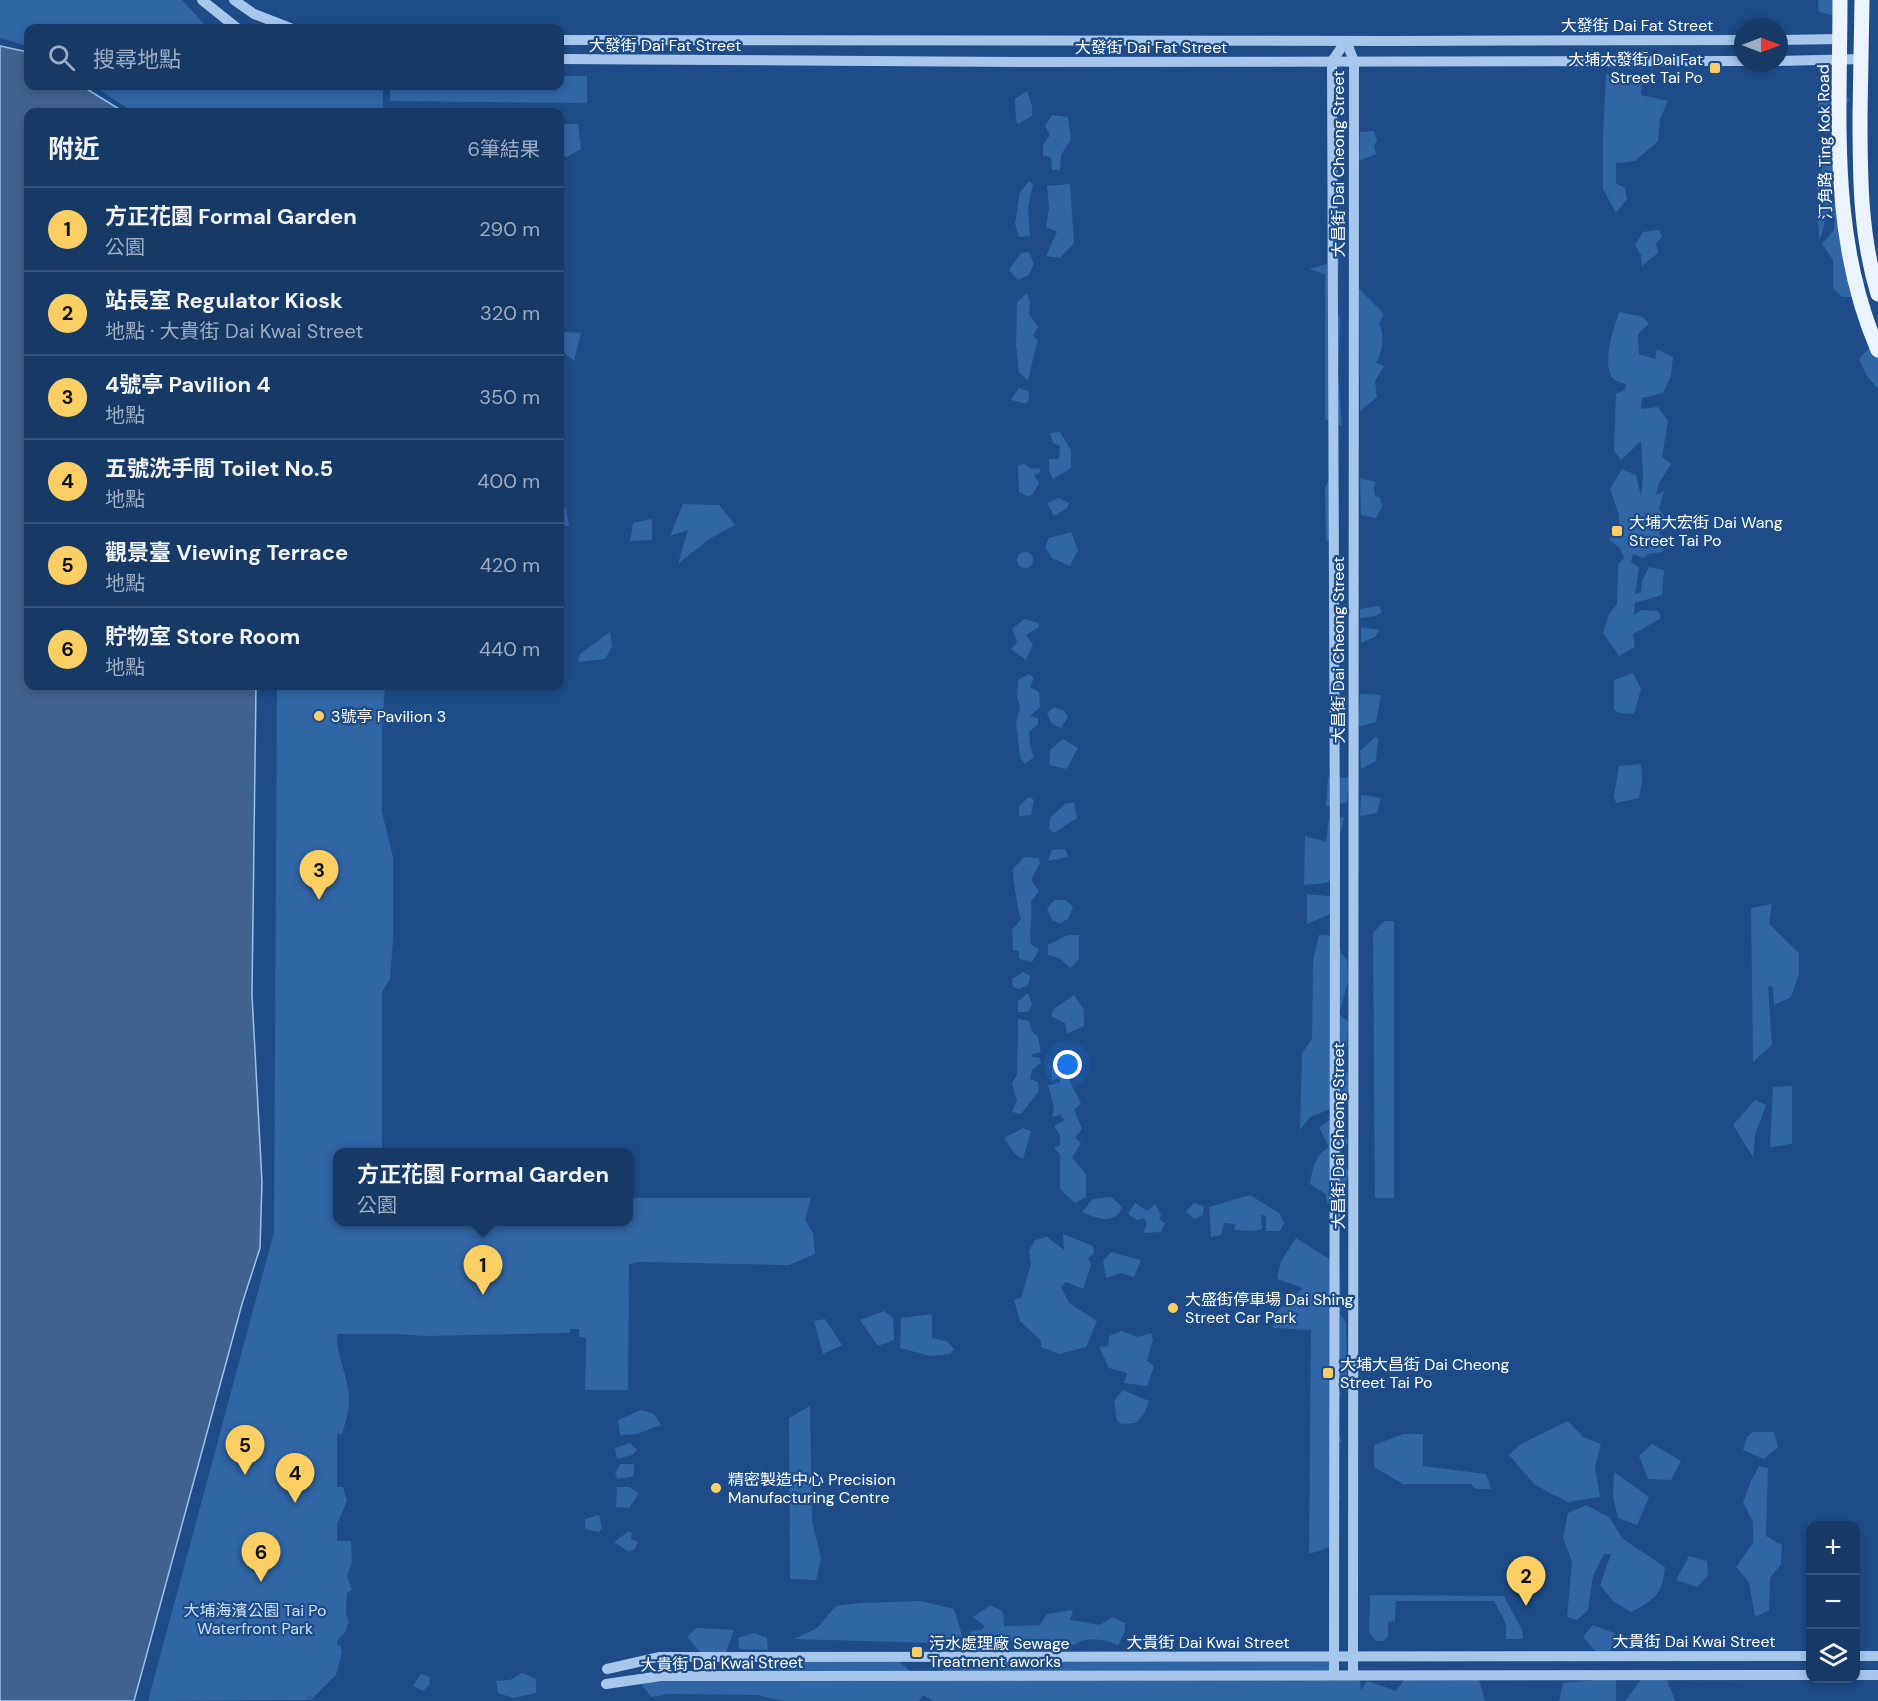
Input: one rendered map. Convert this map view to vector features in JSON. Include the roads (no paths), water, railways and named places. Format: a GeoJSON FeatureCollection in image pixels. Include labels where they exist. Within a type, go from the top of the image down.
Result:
{"type":"FeatureCollection","features":[{"type":"Feature","properties":{"kind":"main road","name":"汀角路 Ting Kok Road"},"geometry":{"type":"LineString","coordinates":[[1840,0],[1840,176],[1845,236],[1856,288],[1878,350]]}},
{"type":"Feature","properties":{"kind":"main road"},"geometry":{"type":"LineString","coordinates":[[1862,0],[1861,205],[1866,248],[1878,294]]}},
{"type":"Feature","properties":{"kind":"street"},"geometry":{"type":"LineString","coordinates":[[202,0],[232,24]]}},
{"type":"Feature","properties":{"kind":"street"},"geometry":{"type":"LineString","coordinates":[[234,0],[254,14],[280,24]]}},
{"type":"Feature","properties":{"kind":"street"},"geometry":{"type":"LineString","coordinates":[[1788,40],[1840,39]]}},
{"type":"Feature","properties":{"kind":"street","name":"大發街 Dai Fat Street"},"geometry":{"type":"LineString","coordinates":[[564,40],[1734,40]]}},
{"type":"Feature","properties":{"kind":"street","name":"大昌街 Dai Cheong Street"},"geometry":{"type":"LineString","coordinates":[[1334,1675],[1335,845],[1332,61],[1346,41]]}},
{"type":"Feature","properties":{"kind":"street","name":"大昌街 Dai Cheong Street"},"geometry":{"type":"LineString","coordinates":[[1346,41],[1354,61],[1353,1675]]}},
{"type":"Feature","properties":{"kind":"street"},"geometry":{"type":"LineString","coordinates":[[1788,61],[1861,59]]}},
{"type":"Feature","properties":{"kind":"street","name":"大發街 Dai Fat Street"},"geometry":{"type":"LineString","coordinates":[[564,60],[1734,61]]}},
{"type":"Feature","properties":{"kind":"street","name":"大貴街 Dai Kwai Street"},"geometry":{"type":"LineString","coordinates":[[607,1669],[660,1657],[1806,1656]]}},
{"type":"Feature","properties":{"kind":"street"},"geometry":{"type":"LineString","coordinates":[[1860,1656],[1878,1656]]}},
{"type":"Feature","properties":{"kind":"street","name":"大貴街 Dai Kwai Street"},"geometry":{"type":"LineString","coordinates":[[606,1684],[661,1676],[1806,1675]]}},
{"type":"Feature","properties":{"kind":"street"},"geometry":{"type":"LineString","coordinates":[[1860,1675],[1878,1675]]}},
{"type":"Feature","properties":{"kind":"place","name":"大埔大發街 Dai Fat Street Tai Po"},"geometry":{"type":"Point","coordinates":[1715,68]}},
{"type":"Feature","properties":{"kind":"place","name":"大埔大宏街 Dai Wang Street Tai Po"},"geometry":{"type":"Point","coordinates":[1617,531]}},
{"type":"Feature","properties":{"kind":"place","name":"3號亭 Pavilion 3"},"geometry":{"type":"Point","coordinates":[319,716]}},
{"type":"Feature","properties":{"kind":"place","name":"4號亭 Pavilion 4"},"geometry":{"type":"Point","coordinates":[319,900]}},
{"type":"Feature","properties":{"kind":"place","name":"方正花園 Formal Garden"},"geometry":{"type":"Point","coordinates":[483,1295]}},
{"type":"Feature","properties":{"kind":"place","name":"大盛街停車場 Dai Shing Street Car Park"},"geometry":{"type":"Point","coordinates":[1173,1308]}},
{"type":"Feature","properties":{"kind":"place","name":"大埔大昌街 Dai Cheong Street Tai Po"},"geometry":{"type":"Point","coordinates":[1328,1373]}},
{"type":"Feature","properties":{"kind":"place","name":"觀景臺 Viewing Terrace"},"geometry":{"type":"Point","coordinates":[245,1475]}},
{"type":"Feature","properties":{"kind":"place","name":"精密製造中心 Precision Manufacturing Centre"},"geometry":{"type":"Point","coordinates":[716,1488]}},
{"type":"Feature","properties":{"kind":"place","name":"五號洗手間 Toilet No.5"},"geometry":{"type":"Point","coordinates":[295,1503]}},
{"type":"Feature","properties":{"kind":"place","name":"貯物室 Store Room"},"geometry":{"type":"Point","coordinates":[261,1582]}},
{"type":"Feature","properties":{"kind":"place","name":"站長室 Regulator Kiosk"},"geometry":{"type":"Point","coordinates":[1526,1606]}},
{"type":"Feature","properties":{"kind":"place","name":"污水處理廠 Sewage Treatment aworks"},"geometry":{"type":"Point","coordinates":[917,1652]}},
{"type":"Feature","properties":{"kind":"park label","name":"大埔海濱公園 Tai Po Waterfront Park"},"geometry":{"type":"Point","coordinates":[255,1619]}}]}
